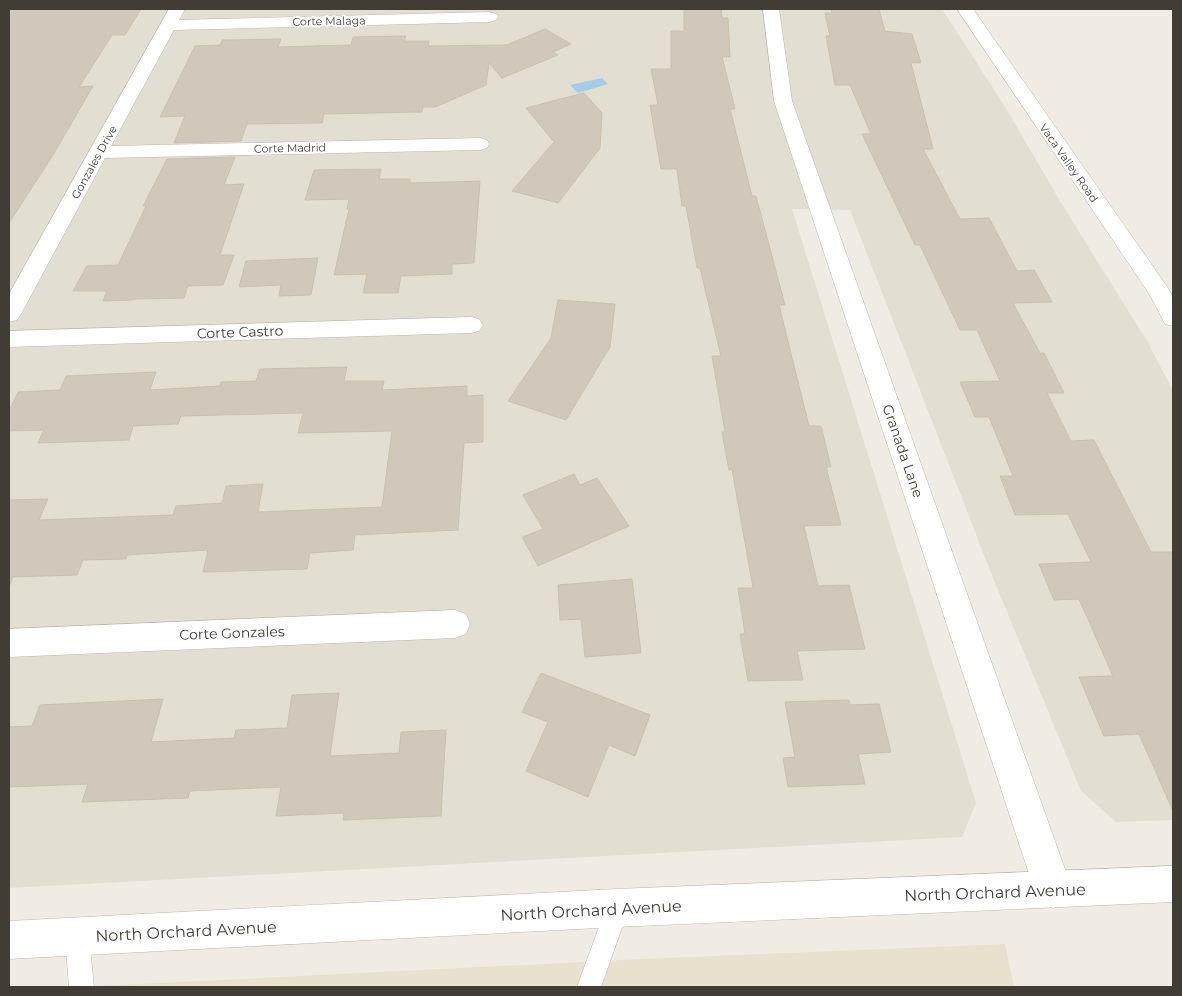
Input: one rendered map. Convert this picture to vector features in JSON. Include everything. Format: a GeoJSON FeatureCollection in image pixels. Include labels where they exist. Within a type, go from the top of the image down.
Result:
{"type":"FeatureCollection","features":[{"type":"Feature","properties":{"kind":"street","name":"Granada Lane"},"geometry":{"type":"LineString","coordinates":[[771,9],[783,102],[1053,889]]}},
{"type":"Feature","properties":{"kind":"street","name":"Vaca Valley Road"},"geometry":{"type":"LineString","coordinates":[[964,9],[1160,293],[1173,318]]}},
{"type":"Feature","properties":{"kind":"street","name":"Corte Malaga"},"geometry":{"type":"LineString","coordinates":[[173,17],[490,17]]}},
{"type":"Feature","properties":{"kind":"street","name":"Gonzales Drive"},"geometry":{"type":"LineString","coordinates":[[9,314],[173,17]]}},
{"type":"Feature","properties":{"kind":"street","name":"Corte Madrid"},"geometry":{"type":"LineString","coordinates":[[100,152],[480,144]]}},
{"type":"Feature","properties":{"kind":"street","name":"Corte Castro"},"geometry":{"type":"LineString","coordinates":[[9,339],[471,324]]}},
{"type":"Feature","properties":{"kind":"street","name":"Corte Gonzales"},"geometry":{"type":"LineString","coordinates":[[9,642],[455,624]]}},
{"type":"Feature","properties":{"kind":"street","name":"North Orchard Avenue"},"geometry":{"type":"LineString","coordinates":[[9,940],[617,908],[1173,884]]}},
{"type":"Feature","properties":{"kind":"lane"},"geometry":{"type":"LineString","coordinates":[[589,987],[617,908]]}},
{"type":"Feature","properties":{"kind":"lane"},"geometry":{"type":"LineString","coordinates":[[77,937],[82,987]]}},
{"type":"Feature","properties":{"kind":"shaded area"},"geometry":{"type":"Polygon","coordinates":[[[9,9],[942,9],[1004,105],[1063,206],[1147,341],[1173,391],[1173,820],[1116,822],[1081,791],[991,573],[850,210],[792,209],[976,803],[962,837],[9,888],[9,9]]]}},
{"type":"Feature","properties":{"kind":"shaded area"},"geometry":{"type":"Polygon","coordinates":[[[1005,944],[1014,987],[77,987],[664,958],[1005,944]]]}},
{"type":"Feature","properties":{"kind":"water"},"geometry":{"type":"Polygon","coordinates":[[[602,78],[608,84],[578,93],[570,85],[602,78]]]}},
{"type":"Feature","properties":{"kind":"building"},"geometry":{"type":"Polygon","coordinates":[[[9,9],[141,9],[125,35],[112,35],[79,87],[93,86],[53,155],[9,223],[9,9]]]}},
{"type":"Feature","properties":{"kind":"building"},"geometry":{"type":"Polygon","coordinates":[[[684,9],[721,9],[722,18],[728,18],[730,57],[722,57],[735,109],[730,109],[752,196],[756,196],[785,305],[779,305],[809,426],[821,426],[831,467],[826,467],[841,525],[804,526],[818,586],[849,585],[865,649],[797,651],[803,680],[748,681],[740,634],[745,634],[738,588],[753,588],[732,469],[729,470],[722,432],[725,432],[712,356],[721,356],[700,268],[697,268],[686,206],[682,206],[677,169],[661,169],[650,105],[658,105],[651,69],[671,69],[671,31],[684,31],[684,9]]]}},
{"type":"Feature","properties":{"kind":"building"},"geometry":{"type":"Polygon","coordinates":[[[831,9],[879,9],[885,31],[912,34],[921,63],[911,63],[933,149],[923,149],[960,219],[989,218],[1017,271],[1034,270],[1052,302],[1013,303],[1040,353],[1044,353],[1064,393],[1047,393],[1071,441],[1094,440],[1151,552],[1173,552],[1173,811],[1139,734],[1104,736],[1079,677],[1113,676],[1079,599],[1054,600],[1039,564],[1091,562],[1068,514],[1015,515],[1000,476],[1013,476],[989,417],[975,417],[960,382],[1000,381],[977,330],[960,330],[920,245],[915,245],[862,134],[871,134],[850,85],[835,85],[826,36],[830,36],[825,13],[832,13],[831,9]]]}},
{"type":"Feature","properties":{"kind":"building"},"geometry":{"type":"Polygon","coordinates":[[[545,29],[571,44],[553,52],[558,55],[502,78],[489,63],[486,85],[435,107],[423,107],[422,112],[324,114],[322,123],[247,124],[241,141],[174,143],[185,116],[160,117],[195,46],[220,45],[222,40],[281,39],[278,47],[351,45],[353,37],[406,36],[404,41],[429,41],[428,46],[507,45],[545,29]]]}},
{"type":"Feature","properties":{"kind":"building"},"geometry":{"type":"Polygon","coordinates":[[[584,93],[602,113],[600,148],[558,203],[512,191],[554,142],[526,108],[584,93]]]}},
{"type":"Feature","properties":{"kind":"building"},"geometry":{"type":"Polygon","coordinates":[[[235,157],[224,185],[244,184],[220,255],[234,255],[223,285],[188,286],[184,298],[103,301],[107,291],[73,291],[87,266],[118,265],[146,206],[143,206],[167,159],[235,157]]]}},
{"type":"Feature","properties":{"kind":"building"},"geometry":{"type":"Polygon","coordinates":[[[381,169],[379,179],[410,179],[410,183],[480,181],[474,263],[452,264],[452,274],[401,276],[398,293],[363,293],[367,274],[334,275],[349,209],[347,209],[349,199],[305,200],[314,170],[381,169]]]}},
{"type":"Feature","properties":{"kind":"building"},"geometry":{"type":"Polygon","coordinates":[[[318,258],[311,295],[279,296],[281,285],[239,287],[246,261],[318,258]]]}},
{"type":"Feature","properties":{"kind":"building"},"geometry":{"type":"Polygon","coordinates":[[[558,300],[615,304],[610,347],[566,420],[508,401],[551,338],[558,300]]]}},
{"type":"Feature","properties":{"kind":"building"},"geometry":{"type":"Polygon","coordinates":[[[347,367],[344,381],[384,381],[382,390],[467,386],[467,396],[483,395],[483,442],[464,443],[458,530],[355,535],[353,550],[310,553],[307,569],[203,572],[208,550],[127,555],[126,559],[83,560],[77,575],[13,577],[9,587],[9,500],[48,499],[39,520],[173,515],[176,506],[222,503],[226,486],[263,484],[258,512],[382,507],[392,431],[298,433],[303,413],[181,416],[178,424],[133,426],[129,440],[38,443],[44,430],[9,431],[9,411],[18,392],[60,390],[66,376],[156,372],[150,390],[220,386],[221,382],[256,381],[260,369],[347,367]]]}},
{"type":"Feature","properties":{"kind":"building"},"geometry":{"type":"Polygon","coordinates":[[[574,474],[580,485],[597,478],[629,526],[538,566],[522,537],[543,529],[523,495],[574,474]]]}},
{"type":"Feature","properties":{"kind":"building"},"geometry":{"type":"Polygon","coordinates":[[[632,579],[641,653],[585,657],[581,619],[560,620],[558,585],[632,579]]]}},
{"type":"Feature","properties":{"kind":"building"},"geometry":{"type":"Polygon","coordinates":[[[541,673],[650,715],[635,756],[609,745],[588,797],[526,771],[548,722],[522,712],[541,673]]]}},
{"type":"Feature","properties":{"kind":"building"},"geometry":{"type":"Polygon","coordinates":[[[339,693],[330,756],[399,753],[401,732],[446,730],[441,816],[343,820],[344,813],[276,816],[281,787],[190,791],[188,798],[82,802],[88,784],[9,787],[9,727],[32,726],[40,705],[163,699],[151,742],[234,738],[236,730],[287,728],[292,695],[339,693]]]}},
{"type":"Feature","properties":{"kind":"building"},"geometry":{"type":"Polygon","coordinates":[[[849,700],[850,705],[879,704],[891,752],[858,754],[865,784],[788,787],[783,758],[795,757],[785,702],[849,700]]]}}]}
